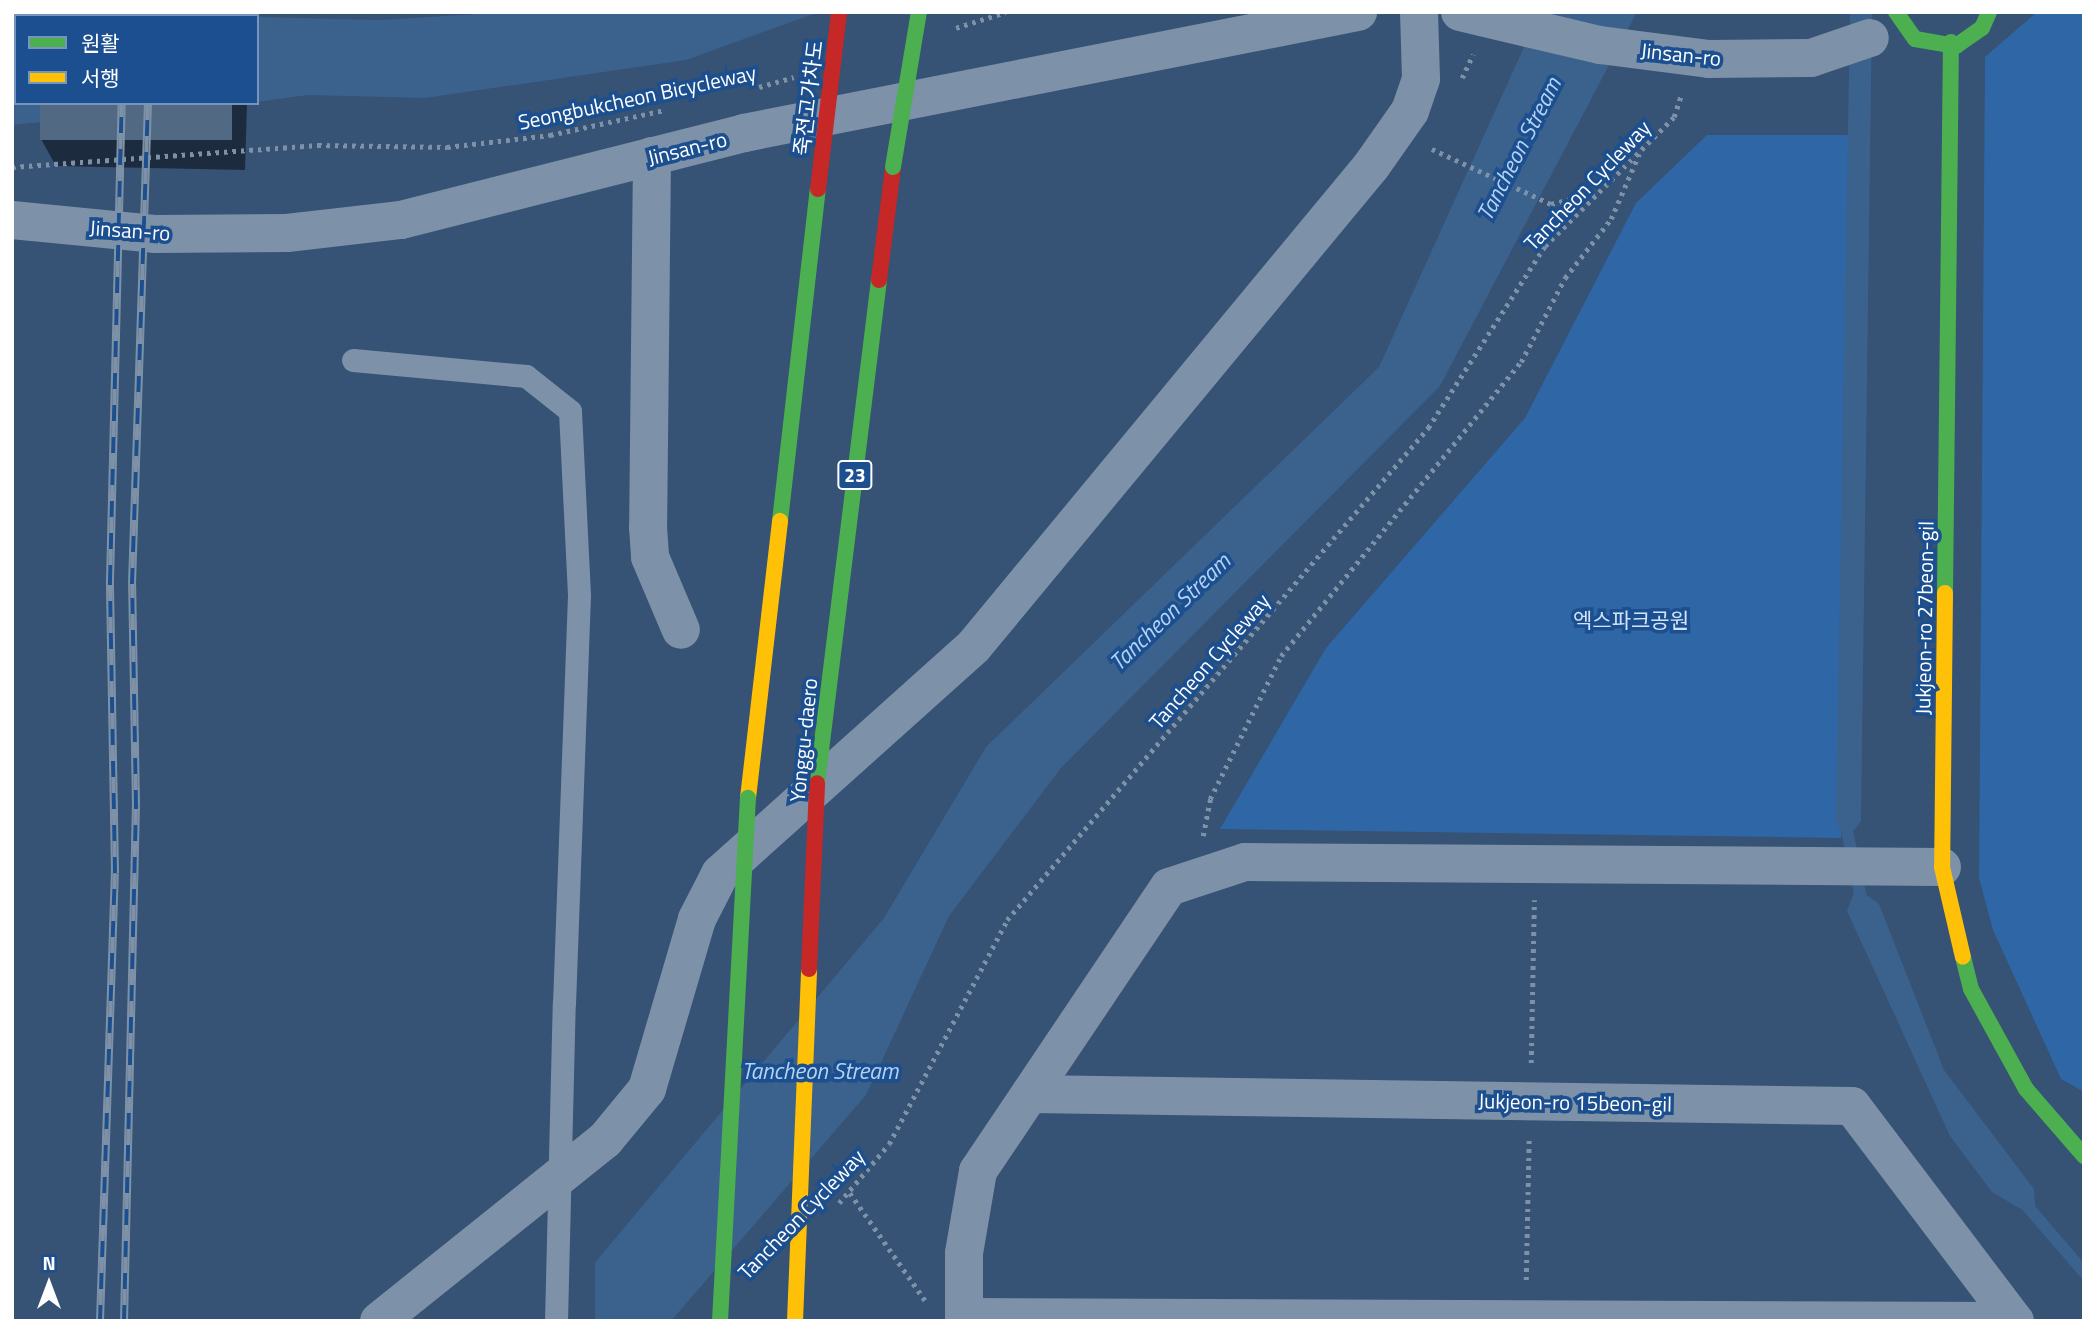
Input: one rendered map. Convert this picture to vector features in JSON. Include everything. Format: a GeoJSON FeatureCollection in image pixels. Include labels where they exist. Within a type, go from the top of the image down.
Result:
{"type":"FeatureCollection","features":[{"type":"Feature","properties":{"kind":"main road"},"geometry":{"type":"LineString","coordinates":[[720,1321],[748,798],[818,189],[829,12]]}},
{"type":"Feature","properties":{"kind":"main road","name":"죽전고가차도"},"geometry":{"type":"LineString","coordinates":[[818,189],[839,12]]}},
{"type":"Feature","properties":{"kind":"main road"},"geometry":{"type":"LineString","coordinates":[[893,166],[907,12]]}},
{"type":"Feature","properties":{"kind":"main road","name":"23"},"geometry":{"type":"LineString","coordinates":[[893,166],[919,12]]}},
{"type":"Feature","properties":{"kind":"main road"},"geometry":{"type":"LineString","coordinates":[[1889,24],[1927,45],[1971,39],[1989,12]]}},
{"type":"Feature","properties":{"kind":"main road","name":"Jukjeon-ro 27beon-gil"},"geometry":{"type":"LineString","coordinates":[[1951,42],[1942,867],[1971,989],[2025,1089],[2084,1156]]}},
{"type":"Feature","properties":{"kind":"main road","name":"Yonggu-daero"},"geometry":{"type":"LineString","coordinates":[[795,1321],[817,783],[893,166]]}},
{"type":"Feature","properties":{"kind":"street","name":"Jinsan-ro"},"geometry":{"type":"LineString","coordinates":[[12,220],[154,234],[287,233],[401,220],[652,156],[994,81],[1358,12]]}},
{"type":"Feature","properties":{"kind":"street"},"geometry":{"type":"LineString","coordinates":[[379,1321],[606,1140],[647,1089],[697,919],[720,874],[974,646],[1372,165],[1410,111],[1420,79],[1419,12]]}},
{"type":"Feature","properties":{"kind":"street","name":"Jinsan-ro"},"geometry":{"type":"LineString","coordinates":[[1460,12],[1600,45],[1709,59],[1811,58],[1889,24]]}},
{"type":"Feature","properties":{"kind":"street"},"geometry":{"type":"LineString","coordinates":[[652,156],[649,537],[667,607],[681,630]]}},
{"type":"Feature","properties":{"kind":"street"},"geometry":{"type":"LineString","coordinates":[[961,1319],[964,1252],[978,1171],[1169,887],[1245,862],[1351,859],[1942,867]]}},
{"type":"Feature","properties":{"kind":"street","name":"Jukjeon-ro 15beon-gil"},"geometry":{"type":"LineString","coordinates":[[1030,1094],[1852,1106],[2014,1320]]}},
{"type":"Feature","properties":{"kind":"street","name":"Jukjeon-ro 15beon-gil"},"geometry":{"type":"LineString","coordinates":[[961,1319],[2014,1320]]}},
{"type":"Feature","properties":{"kind":"lane"},"geometry":{"type":"LineString","coordinates":[[353,360],[526,376],[570,411],[579,596],[556,1321]]}},
{"type":"Feature","properties":{"kind":"path"},"geometry":{"type":"LineString","coordinates":[[941,32],[1006,12]]}},
{"type":"Feature","properties":{"kind":"path","name":"Seongbukcheon Bicycleway"},"geometry":{"type":"LineString","coordinates":[[749,90],[799,76]]}},
{"type":"Feature","properties":{"kind":"path","name":"Tancheon Cycleway"},"geometry":{"type":"LineString","coordinates":[[831,1211],[850,1193],[889,1144],[1007,920],[1428,428],[1545,246],[1674,117],[1685,81]]}},
{"type":"Feature","properties":{"kind":"path","name":"Seongbukcheon Bicycleway"},"geometry":{"type":"LineString","coordinates":[[12,167],[318,145],[447,147],[550,135],[672,108]]}},
{"type":"Feature","properties":{"kind":"path"},"geometry":{"type":"LineString","coordinates":[[1442,151],[1552,204],[1598,192]]}},
{"type":"Feature","properties":{"kind":"path"},"geometry":{"type":"LineString","coordinates":[[1195,878],[1210,799],[1282,656],[1521,362],[1565,278],[1611,219],[1640,151]]}},
{"type":"Feature","properties":{"kind":"path"},"geometry":{"type":"LineString","coordinates":[[850,1193],[925,1300],[961,1319]]}},
{"type":"Feature","properties":{"kind":"green space"},"geometry":{"type":"Polygon","coordinates":[[[2037,12],[2084,12],[2084,1092],[2061,1079],[1993,930],[1979,878],[1985,57],[2037,12]]]}},
{"type":"Feature","properties":{"kind":"green space","name":"엑스파크공원"},"geometry":{"type":"Polygon","coordinates":[[[1707,135],[1854,135],[1841,838],[1220,829],[1326,648],[1525,418],[1636,203],[1707,135]]]}},
{"type":"Feature","properties":{"kind":"water"},"geometry":{"type":"Polygon","coordinates":[[[193,12],[215,14],[14,14],[14,105],[219,105],[12,125],[12,14],[193,12]]]}},
{"type":"Feature","properties":{"kind":"water"},"geometry":{"type":"Polygon","coordinates":[[[508,12],[819,12],[686,60],[425,98],[308,95],[259,102],[259,17],[381,20],[508,12]]]}},
{"type":"Feature","properties":{"kind":"water","name":"Tancheon Stream"},"geometry":{"type":"Polygon","coordinates":[[[1540,12],[1637,12],[1440,386],[1061,768],[949,916],[866,1095],[671,1321],[546,1321],[884,918],[986,747],[1379,367],[1540,12]]]}},
{"type":"Feature","properties":{"kind":"water"},"geometry":{"type":"Polygon","coordinates":[[[1850,12],[1872,12],[1861,821],[1846,841],[1836,822],[1850,12]]]}},
{"type":"Feature","properties":{"kind":"water"},"geometry":{"type":"Polygon","coordinates":[[[1856,887],[1879,904],[1944,1070],[2034,1189],[2036,1218],[1992,1192],[1950,1136],[1847,911],[1856,887]]]}},
{"type":"Feature","properties":{"kind":"pier"},"geometry":{"type":"Polygon","coordinates":[[[595,1254],[595,1321],[543,1321],[544,1319],[595,1254]]]}},
{"type":"Feature","properties":{"kind":"building"},"geometry":{"type":"Polygon","coordinates":[[[43,12],[235,12],[139,14],[43,12]]]}},
{"type":"Feature","properties":{"kind":"building"},"geometry":{"type":"Polygon","coordinates":[[[40,105],[232,105],[232,140],[40,140],[40,105]]]}},
{"type":"Feature","properties":{"kind":"waterway"},"geometry":{"type":"LineString","coordinates":[[1846,826],[1862,903]]}},
{"type":"Feature","properties":{"kind":"waterway"},"geometry":{"type":"LineString","coordinates":[[2027,1206],[2084,1272]]}},
{"type":"Feature","properties":{"kind":"railway"},"geometry":{"type":"LineString","coordinates":[[100,1321],[115,873],[110,581],[122,105]]}},
{"type":"Feature","properties":{"kind":"railway"},"geometry":{"type":"LineString","coordinates":[[124,1321],[136,806],[132,584],[148,105]]}},
{"type":"Feature","properties":{"kind":"traffic: fast"},"geometry":{"type":"LineString","coordinates":[[893,167],[919,12]]}},
{"type":"Feature","properties":{"kind":"traffic: fast"},"geometry":{"type":"LineString","coordinates":[[1896,12],[1915,39],[1956,46],[1982,28],[1989,12]]}},
{"type":"Feature","properties":{"kind":"traffic: fast"},"geometry":{"type":"LineString","coordinates":[[1945,593],[1951,42]]}},
{"type":"Feature","properties":{"kind":"traffic: fast"},"geometry":{"type":"LineString","coordinates":[[780,521],[818,189]]}},
{"type":"Feature","properties":{"kind":"traffic: fast"},"geometry":{"type":"LineString","coordinates":[[817,783],[879,280]]}},
{"type":"Feature","properties":{"kind":"traffic: fast"},"geometry":{"type":"LineString","coordinates":[[720,1321],[748,798]]}},
{"type":"Feature","properties":{"kind":"traffic: fast"},"geometry":{"type":"LineString","coordinates":[[1963,957],[1971,989],[2026,1089],[2084,1156]]}},
{"type":"Feature","properties":{"kind":"traffic: slow"},"geometry":{"type":"LineString","coordinates":[[748,798],[780,521]]}},
{"type":"Feature","properties":{"kind":"traffic: slow"},"geometry":{"type":"LineString","coordinates":[[1945,593],[1942,867],[1963,957]]}},
{"type":"Feature","properties":{"kind":"traffic: slow"},"geometry":{"type":"LineString","coordinates":[[795,1321],[809,969]]}},
{"type":"Feature","properties":{"kind":"traffic: jam"},"geometry":{"type":"LineString","coordinates":[[818,189],[839,12]]}},
{"type":"Feature","properties":{"kind":"traffic: jam"},"geometry":{"type":"LineString","coordinates":[[879,280],[893,167]]}},
{"type":"Feature","properties":{"kind":"traffic: jam"},"geometry":{"type":"LineString","coordinates":[[809,969],[817,783]]}}]}
